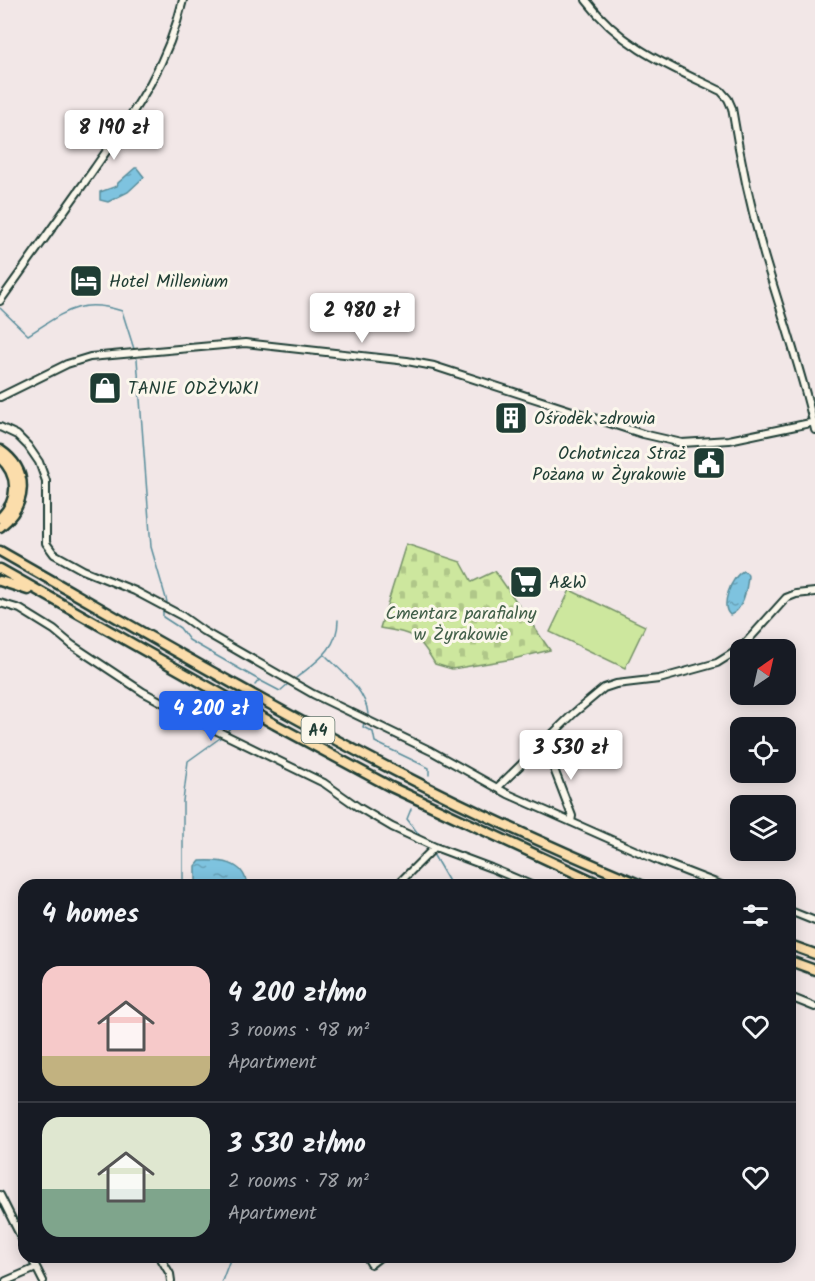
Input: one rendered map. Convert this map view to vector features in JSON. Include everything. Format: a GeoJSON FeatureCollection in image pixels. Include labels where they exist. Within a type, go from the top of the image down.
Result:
{"type":"FeatureCollection","features":[{"type":"Feature","properties":{"kind":"highway"},"geometry":{"type":"LineString","coordinates":[[0,450],[11,459],[16,467],[21,478],[22,489],[16,510],[0,527]]}},
{"type":"Feature","properties":{"kind":"highway"},"geometry":{"type":"LineString","coordinates":[[0,458],[10,470],[15,487],[12,502],[0,518]]}},
{"type":"Feature","properties":{"kind":"highway","name":"A4"},"geometry":{"type":"LineString","coordinates":[[0,551],[282,711],[399,773],[627,879]]}},
{"type":"Feature","properties":{"kind":"highway","name":"A4"},"geometry":{"type":"LineString","coordinates":[[0,569],[276,725],[391,787],[588,879]]}},
{"type":"Feature","properties":{"kind":"highway"},"geometry":{"type":"LineString","coordinates":[[0,581],[59,603]]}},
{"type":"Feature","properties":{"kind":"highway"},"geometry":{"type":"LineString","coordinates":[[796,947],[815,954]]}},
{"type":"Feature","properties":{"kind":"highway"},"geometry":{"type":"LineString","coordinates":[[796,963],[815,970]]}},
{"type":"Feature","properties":{"kind":"street"},"geometry":{"type":"LineString","coordinates":[[0,301],[131,117],[153,82],[170,44],[183,0]]}},
{"type":"Feature","properties":{"kind":"street"},"geometry":{"type":"LineString","coordinates":[[586,0],[620,37],[639,50],[721,91],[728,99],[732,108],[746,187],[763,254],[815,430]]}},
{"type":"Feature","properties":{"kind":"street"},"geometry":{"type":"LineString","coordinates":[[0,397],[67,364],[90,357],[244,343],[434,366],[643,434],[682,443],[729,440],[814,423]]}},
{"type":"Feature","properties":{"kind":"street"},"geometry":{"type":"LineString","coordinates":[[0,427],[17,435],[39,462],[46,481],[46,543],[54,554],[83,570],[135,591],[182,616],[203,631],[313,694],[422,746],[497,788],[659,861],[706,879]]}},
{"type":"Feature","properties":{"kind":"street"},"geometry":{"type":"LineString","coordinates":[[497,788],[574,713],[604,688],[616,684],[659,679],[717,663],[741,648],[786,598],[796,594],[815,592]]}},
{"type":"Feature","properties":{"kind":"street"},"geometry":{"type":"LineString","coordinates":[[0,603],[20,609],[54,630],[72,645],[143,692],[324,783],[358,807],[435,848],[517,879]]}},
{"type":"Feature","properties":{"kind":"street"},"geometry":{"type":"LineString","coordinates":[[544,743],[572,816],[571,822]]}},
{"type":"Feature","properties":{"kind":"street"},"geometry":{"type":"LineString","coordinates":[[403,879],[435,848]]}},
{"type":"Feature","properties":{"kind":"street"},"geometry":{"type":"LineString","coordinates":[[796,913],[815,921]]}},
{"type":"Feature","properties":{"kind":"street"},"geometry":{"type":"LineString","coordinates":[[796,999],[815,1007]]}},
{"type":"Feature","properties":{"kind":"street"},"geometry":{"type":"LineString","coordinates":[[0,1195],[18,1232]]}},
{"type":"Feature","properties":{"kind":"street"},"geometry":{"type":"LineString","coordinates":[[34,1263],[43,1281]]}},
{"type":"Feature","properties":{"kind":"street"},"geometry":{"type":"LineString","coordinates":[[164,1263],[171,1281]]}},
{"type":"Feature","properties":{"kind":"street"},"geometry":{"type":"LineString","coordinates":[[6,1281],[36,1268]]}},
{"type":"Feature","properties":{"kind":"green space","name":"Cmentarz parafialny w Żyrakowie"},"geometry":{"type":"Polygon","coordinates":[[[406,544],[461,562],[472,582],[495,571],[550,650],[452,669],[435,664],[423,646],[413,637],[380,628],[406,544]]]}},
{"type":"Feature","properties":{"kind":"green space"},"geometry":{"type":"Polygon","coordinates":[[[570,590],[645,626],[625,668],[550,632],[570,590]]]}},
{"type":"Feature","properties":{"kind":"water"},"geometry":{"type":"Polygon","coordinates":[[[135,168],[144,177],[128,192],[108,202],[100,200],[100,192],[117,186],[135,168]]]}},
{"type":"Feature","properties":{"kind":"water"},"geometry":{"type":"Polygon","coordinates":[[[743,571],[748,576],[745,593],[738,609],[730,615],[726,605],[728,592],[734,579],[743,571]]]}},
{"type":"Feature","properties":{"kind":"water"},"geometry":{"type":"Polygon","coordinates":[[[200,861],[223,862],[236,867],[246,879],[196,879],[196,866],[200,861]]]}},
{"type":"Feature","properties":{"kind":"waterway"},"geometry":{"type":"LineString","coordinates":[[0,308],[28,335],[62,314],[82,307],[107,307],[122,311],[134,349]]}},
{"type":"Feature","properties":{"kind":"waterway"},"geometry":{"type":"LineString","coordinates":[[137,359],[151,547],[167,602]]}},
{"type":"Feature","properties":{"kind":"waterway"},"geometry":{"type":"LineString","coordinates":[[163,611],[163,617],[180,628],[189,640],[259,680]]}},
{"type":"Feature","properties":{"kind":"waterway"},"geometry":{"type":"LineString","coordinates":[[296,678],[325,654],[334,639],[338,620]]}},
{"type":"Feature","properties":{"kind":"waterway"},"geometry":{"type":"LineString","coordinates":[[325,655],[358,689],[368,714]]}},
{"type":"Feature","properties":{"kind":"waterway"},"geometry":{"type":"LineString","coordinates":[[255,685],[259,680],[280,691],[288,684]]}},
{"type":"Feature","properties":{"kind":"waterway"},"geometry":{"type":"LineString","coordinates":[[227,732],[237,718]]}},
{"type":"Feature","properties":{"kind":"waterway"},"geometry":{"type":"LineString","coordinates":[[364,723],[363,727],[373,732],[375,742],[429,768],[429,775]]}},
{"type":"Feature","properties":{"kind":"waterway"},"geometry":{"type":"LineString","coordinates":[[183,879],[183,801],[188,761],[220,738]]}},
{"type":"Feature","properties":{"kind":"waterway"},"geometry":{"type":"LineString","coordinates":[[411,809],[407,819],[420,836]]}},
{"type":"Feature","properties":{"kind":"waterway"},"geometry":{"type":"LineString","coordinates":[[433,854],[448,879]]}},
{"type":"Feature","properties":{"kind":"waterway"},"geometry":{"type":"LineString","coordinates":[[222,1281],[229,1263]]}},
{"type":"Feature","properties":{"kind":"place","name":"Hotel Millenium"},"geometry":{"type":"Point","coordinates":[86,281]}},
{"type":"Feature","properties":{"kind":"place","name":"TANIE ODŻYWKI"},"geometry":{"type":"Point","coordinates":[105,388]}},
{"type":"Feature","properties":{"kind":"place","name":"Ośrodek zdrowia"},"geometry":{"type":"Point","coordinates":[511,418]}},
{"type":"Feature","properties":{"kind":"place","name":"Ochotnicza Straż Pożana w Żyrakowie"},"geometry":{"type":"Point","coordinates":[709,463]}},
{"type":"Feature","properties":{"kind":"place","name":"A&W"},"geometry":{"type":"Point","coordinates":[526,582]}}]}
